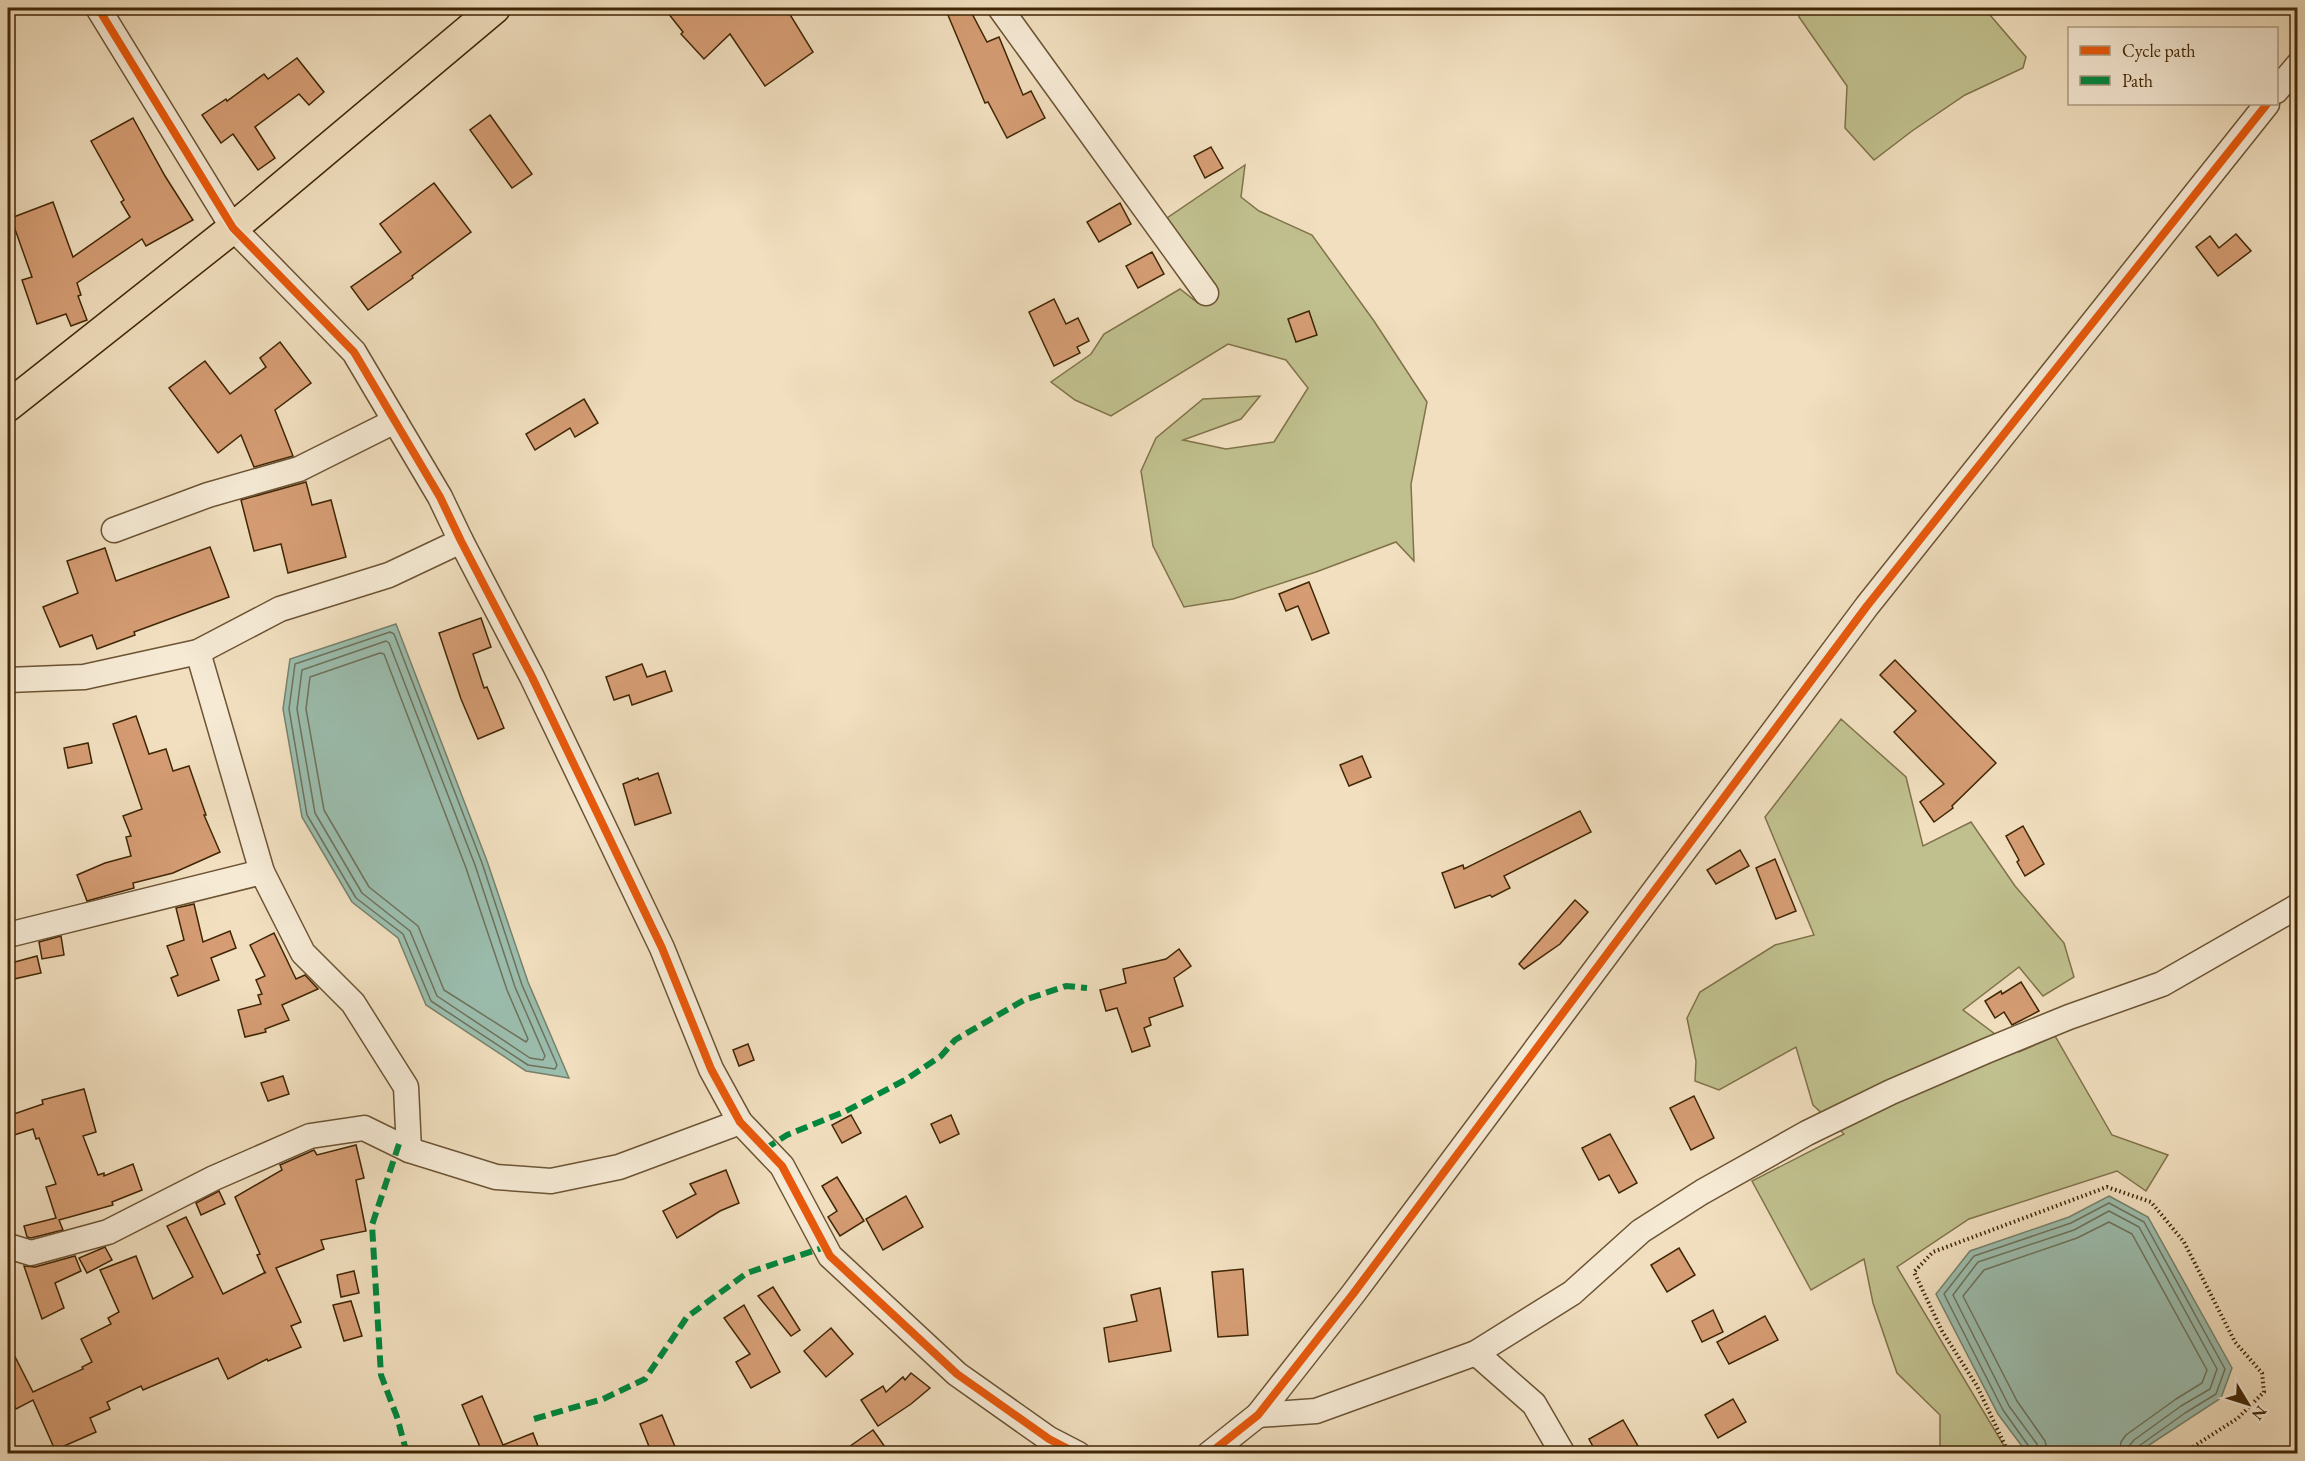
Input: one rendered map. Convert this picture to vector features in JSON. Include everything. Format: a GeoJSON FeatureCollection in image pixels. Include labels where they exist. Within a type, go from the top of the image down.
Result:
{"type":"FeatureCollection","features":[{"type":"Feature","properties":{"kind":"main road"},"geometry":{"type":"LineString","coordinates":[[8,406],[233,228],[495,8]]}},
{"type":"Feature","properties":{"kind":"street"},"geometry":{"type":"LineString","coordinates":[[98,8],[233,228],[354,352],[440,497],[557,729],[662,948],[711,1069],[740,1122],[782,1166],[830,1256],[957,1374],[1049,1439],[1078,1454]]}},
{"type":"Feature","properties":{"kind":"street"},"geometry":{"type":"LineString","coordinates":[[1000,8],[1206,293]]}},
{"type":"Feature","properties":{"kind":"street"},"geometry":{"type":"LineString","coordinates":[[2278,90],[2298,65]]}},
{"type":"Feature","properties":{"kind":"street"},"geometry":{"type":"LineString","coordinates":[[1209,1454],[1258,1415],[1403,1227],[1867,606],[2265,105]]}},
{"type":"Feature","properties":{"kind":"street"},"geometry":{"type":"LineString","coordinates":[[114,530],[208,495],[299,469],[395,421]]}},
{"type":"Feature","properties":{"kind":"street"},"geometry":{"type":"LineString","coordinates":[[8,680],[84,677],[198,652],[280,609],[389,575],[461,541]]}},
{"type":"Feature","properties":{"kind":"street"},"geometry":{"type":"LineString","coordinates":[[198,652],[262,872],[303,953],[353,1003],[406,1088],[410,1150]]}},
{"type":"Feature","properties":{"kind":"street"},"geometry":{"type":"LineString","coordinates":[[8,935],[262,872]]}},
{"type":"Feature","properties":{"kind":"street"},"geometry":{"type":"LineString","coordinates":[[1258,1415],[1316,1411],[1476,1353],[1572,1293],[1641,1231],[1702,1192],[1808,1133],[1891,1092],[1986,1051],[2069,1017],[2162,984],[2298,906]]}},
{"type":"Feature","properties":{"kind":"street"},"geometry":{"type":"LineString","coordinates":[[8,1246],[31,1253],[108,1232],[214,1178],[310,1136],[364,1128],[410,1150],[496,1177],[551,1181],[619,1167],[740,1122]]}},
{"type":"Feature","properties":{"kind":"street"},"geometry":{"type":"LineString","coordinates":[[1476,1353],[1534,1404],[1563,1454]]}},
{"type":"Feature","properties":{"kind":"path"},"geometry":{"type":"LineString","coordinates":[[2009,1454],[1977,1386],[1942,1331],[1914,1272],[1933,1252],[2107,1187],[2151,1202],[2184,1242],[2235,1342],[2262,1373],[2264,1392],[2238,1418],[2182,1454]]}},
{"type":"Feature","properties":{"kind":"green space"},"geometry":{"type":"Polygon","coordinates":[[[1798,8],[1984,8],[2026,57],[2023,68],[1965,95],[1874,160],[1845,128],[1847,86],[1799,17],[1798,8]]]}},
{"type":"Feature","properties":{"kind":"green space"},"geometry":{"type":"Polygon","coordinates":[[[1245,165],[1241,197],[1259,211],[1312,235],[1374,321],[1427,402],[1411,484],[1414,561],[1396,542],[1316,572],[1233,599],[1184,607],[1153,546],[1141,471],[1156,438],[1203,399],[1260,396],[1241,419],[1183,440],[1226,449],[1274,442],[1308,388],[1286,360],[1228,344],[1111,416],[1075,400],[1051,382],[1091,354],[1104,334],[1180,289],[1198,303],[1212,292],[1167,218],[1245,165]]]}},
{"type":"Feature","properties":{"kind":"green space"},"geometry":{"type":"Polygon","coordinates":[[[1841,719],[1906,777],[1923,846],[1971,822],[2015,886],[2064,943],[2074,977],[2043,996],[2019,967],[1963,1010],[2019,1052],[2055,1036],[2112,1135],[2168,1155],[2146,1191],[2117,1171],[1969,1219],[1897,1267],[2003,1444],[2006,1453],[1940,1453],[1940,1415],[1897,1373],[1873,1303],[1864,1259],[1811,1290],[1752,1181],[1844,1134],[1813,1105],[1796,1047],[1719,1090],[1695,1081],[1696,1061],[1687,1018],[1700,992],[1775,945],[1814,935],[1765,817],[1841,719]]]}},
{"type":"Feature","properties":{"kind":"water"},"geometry":{"type":"Polygon","coordinates":[[[396,624],[487,861],[528,982],[569,1078],[526,1071],[426,1005],[398,938],[352,902],[302,817],[283,709],[290,659],[396,624]]]}},
{"type":"Feature","properties":{"kind":"water"},"geometry":{"type":"Polygon","coordinates":[[[2109,1196],[2148,1217],[2232,1368],[2221,1398],[2137,1453],[2027,1453],[1998,1414],[1936,1294],[1970,1251],[2069,1217],[2109,1196]]]}},
{"type":"Feature","properties":{"kind":"building"},"geometry":{"type":"Polygon","coordinates":[[[664,8],[786,8],[813,52],[765,86],[730,34],[704,59],[681,34],[683,32],[664,8]]]}},
{"type":"Feature","properties":{"kind":"building"},"geometry":{"type":"Polygon","coordinates":[[[945,8],[969,8],[987,42],[999,37],[1023,95],[1031,91],[1045,118],[1007,138],[988,102],[985,103],[945,8]]]}},
{"type":"Feature","properties":{"kind":"building"},"geometry":{"type":"Polygon","coordinates":[[[297,58],[324,92],[309,105],[299,94],[255,127],[275,158],[258,170],[233,134],[221,143],[202,115],[226,99],[227,101],[264,74],[268,79],[297,58]]]}},
{"type":"Feature","properties":{"kind":"building"},"geometry":{"type":"Polygon","coordinates":[[[490,115],[532,174],[512,188],[470,130],[490,115]]]}},
{"type":"Feature","properties":{"kind":"building"},"geometry":{"type":"Polygon","coordinates":[[[133,118],[165,176],[193,220],[146,246],[142,239],[77,283],[81,295],[78,296],[87,320],[71,326],[66,314],[37,324],[22,280],[32,277],[11,218],[53,202],[73,257],[130,217],[121,202],[124,200],[91,141],[133,118]]]}},
{"type":"Feature","properties":{"kind":"building"},"geometry":{"type":"Polygon","coordinates":[[[1211,147],[1223,168],[1205,178],[1194,156],[1211,147]]]}},
{"type":"Feature","properties":{"kind":"building"},"geometry":{"type":"Polygon","coordinates":[[[434,183],[471,232],[368,310],[351,287],[401,252],[380,224],[434,183]]]}},
{"type":"Feature","properties":{"kind":"building"},"geometry":{"type":"Polygon","coordinates":[[[1120,203],[1131,224],[1099,242],[1087,222],[1120,203]]]}},
{"type":"Feature","properties":{"kind":"building"},"geometry":{"type":"Polygon","coordinates":[[[2236,234],[2251,251],[2218,276],[2196,247],[2210,236],[2219,248],[2236,234]]]}},
{"type":"Feature","properties":{"kind":"building"},"geometry":{"type":"Polygon","coordinates":[[[1152,252],[1164,274],[1138,288],[1126,266],[1152,252]]]}},
{"type":"Feature","properties":{"kind":"building"},"geometry":{"type":"Polygon","coordinates":[[[1054,299],[1066,324],[1078,318],[1089,341],[1077,347],[1080,353],[1054,366],[1029,312],[1054,299]]]}},
{"type":"Feature","properties":{"kind":"building"},"geometry":{"type":"Polygon","coordinates":[[[1309,311],[1317,335],[1296,342],[1288,319],[1309,311]]]}},
{"type":"Feature","properties":{"kind":"building"},"geometry":{"type":"Polygon","coordinates":[[[280,342],[311,383],[275,410],[293,456],[254,467],[241,435],[218,453],[169,388],[205,361],[230,394],[266,367],[260,358],[280,342]]]}},
{"type":"Feature","properties":{"kind":"building"},"geometry":{"type":"Polygon","coordinates":[[[584,399],[598,423],[575,437],[570,428],[535,450],[526,434],[584,399]]]}},
{"type":"Feature","properties":{"kind":"building"},"geometry":{"type":"Polygon","coordinates":[[[306,482],[312,505],[331,500],[346,557],[288,573],[281,544],[254,551],[241,500],[306,482]]]}},
{"type":"Feature","properties":{"kind":"building"},"geometry":{"type":"Polygon","coordinates":[[[210,547],[229,597],[134,632],[135,635],[97,649],[92,635],[60,647],[43,607],[78,593],[67,561],[105,548],[116,581],[210,547]]]}},
{"type":"Feature","properties":{"kind":"building"},"geometry":{"type":"Polygon","coordinates":[[[1309,582],[1329,633],[1312,640],[1298,606],[1286,611],[1279,594],[1309,582]]]}},
{"type":"Feature","properties":{"kind":"building"},"geometry":{"type":"Polygon","coordinates":[[[481,618],[491,647],[473,654],[484,688],[487,687],[504,728],[478,739],[461,699],[439,633],[481,618]]]}},
{"type":"Feature","properties":{"kind":"building"},"geometry":{"type":"Polygon","coordinates":[[[1895,660],[1996,763],[1952,806],[1953,808],[1934,822],[1920,802],[1944,784],[1894,732],[1916,711],[1880,675],[1895,660]]]}},
{"type":"Feature","properties":{"kind":"building"},"geometry":{"type":"Polygon","coordinates":[[[642,664],[647,677],[665,671],[672,691],[632,705],[629,695],[614,700],[606,677],[642,664]]]}},
{"type":"Feature","properties":{"kind":"building"},"geometry":{"type":"Polygon","coordinates":[[[136,716],[149,754],[166,749],[173,771],[189,766],[206,815],[204,815],[220,852],[173,873],[133,883],[134,888],[87,901],[77,875],[105,863],[131,856],[126,837],[131,836],[123,816],[142,809],[113,724],[136,716]]]}},
{"type":"Feature","properties":{"kind":"building"},"geometry":{"type":"Polygon","coordinates":[[[88,743],[92,763],[68,768],[64,748],[88,743]]]}},
{"type":"Feature","properties":{"kind":"building"},"geometry":{"type":"Polygon","coordinates":[[[1362,756],[1371,777],[1349,786],[1340,765],[1362,756]]]}},
{"type":"Feature","properties":{"kind":"building"},"geometry":{"type":"Polygon","coordinates":[[[658,773],[671,813],[635,825],[623,784],[658,773]]]}},
{"type":"Feature","properties":{"kind":"building"},"geometry":{"type":"Polygon","coordinates":[[[1580,811],[1591,832],[1504,876],[1510,888],[1492,897],[1490,895],[1455,908],[1442,873],[1463,865],[1464,869],[1580,811]]]}},
{"type":"Feature","properties":{"kind":"building"},"geometry":{"type":"Polygon","coordinates":[[[2023,826],[2044,864],[2025,876],[2006,836],[2023,826]]]}},
{"type":"Feature","properties":{"kind":"building"},"geometry":{"type":"Polygon","coordinates":[[[1740,850],[1749,866],[1716,884],[1707,870],[1740,850]]]}},
{"type":"Feature","properties":{"kind":"building"},"geometry":{"type":"Polygon","coordinates":[[[1775,859],[1796,911],[1776,919],[1756,868],[1775,859]]]}},
{"type":"Feature","properties":{"kind":"building"},"geometry":{"type":"Polygon","coordinates":[[[1575,900],[1588,912],[1560,944],[1524,969],[1519,964],[1575,900]]]}},
{"type":"Feature","properties":{"kind":"building"},"geometry":{"type":"Polygon","coordinates":[[[194,904],[203,942],[230,931],[236,948],[211,958],[219,980],[178,996],[171,978],[178,975],[167,946],[184,940],[176,908],[194,904]]]}},
{"type":"Feature","properties":{"kind":"building"},"geometry":{"type":"Polygon","coordinates":[[[274,933],[296,979],[305,975],[318,989],[282,1005],[289,1020],[265,1029],[266,1032],[245,1037],[238,1010],[261,1004],[258,995],[262,994],[256,980],[265,976],[250,945],[274,933]]]}},
{"type":"Feature","properties":{"kind":"building"},"geometry":{"type":"Polygon","coordinates":[[[61,936],[64,955],[42,959],[39,942],[61,936]]]}},
{"type":"Feature","properties":{"kind":"building"},"geometry":{"type":"Polygon","coordinates":[[[1179,949],[1191,966],[1174,978],[1183,1006],[1149,1018],[1151,1025],[1144,1028],[1150,1046],[1132,1052],[1117,1008],[1106,1011],[1100,990],[1126,983],[1123,969],[1166,959],[1179,949]]]}},
{"type":"Feature","properties":{"kind":"building"},"geometry":{"type":"Polygon","coordinates":[[[37,956],[41,973],[14,979],[11,963],[37,956]]]}},
{"type":"Feature","properties":{"kind":"building"},"geometry":{"type":"Polygon","coordinates":[[[2021,982],[2039,1011],[2012,1025],[2004,1012],[1995,1018],[1985,1001],[2021,982]]]}},
{"type":"Feature","properties":{"kind":"building"},"geometry":{"type":"Polygon","coordinates":[[[748,1044],[754,1060],[739,1066],[733,1050],[748,1044]]]}},
{"type":"Feature","properties":{"kind":"building"},"geometry":{"type":"Polygon","coordinates":[[[283,1076],[289,1094],[268,1101],[261,1083],[283,1076]]]}},
{"type":"Feature","properties":{"kind":"building"},"geometry":{"type":"Polygon","coordinates":[[[84,1089],[96,1132],[83,1136],[98,1175],[104,1173],[104,1176],[133,1164],[142,1190],[112,1202],[113,1205],[59,1220],[63,1230],[27,1237],[24,1226],[56,1218],[46,1187],[56,1184],[39,1138],[36,1139],[33,1129],[8,1137],[8,1116],[43,1104],[42,1100],[84,1089]]]}},
{"type":"Feature","properties":{"kind":"building"},"geometry":{"type":"Polygon","coordinates":[[[1694,1096],[1714,1138],[1691,1150],[1670,1108],[1694,1096]]]}},
{"type":"Feature","properties":{"kind":"building"},"geometry":{"type":"Polygon","coordinates":[[[851,1115],[861,1133],[842,1143],[832,1125],[851,1115]]]}},
{"type":"Feature","properties":{"kind":"building"},"geometry":{"type":"Polygon","coordinates":[[[951,1115],[959,1134],[940,1143],[931,1124],[951,1115]]]}},
{"type":"Feature","properties":{"kind":"building"},"geometry":{"type":"Polygon","coordinates":[[[1610,1134],[1637,1183],[1619,1193],[1609,1175],[1599,1180],[1582,1148],[1610,1134]]]}},
{"type":"Feature","properties":{"kind":"building"},"geometry":{"type":"Polygon","coordinates":[[[356,1145],[364,1178],[356,1180],[366,1231],[321,1240],[324,1249],[276,1268],[301,1322],[291,1326],[301,1347],[268,1361],[267,1359],[228,1379],[218,1358],[143,1390],[141,1386],[107,1402],[110,1409],[90,1418],[96,1432],[55,1450],[33,1400],[16,1409],[8,1394],[8,1343],[33,1392],[83,1369],[82,1367],[92,1362],[81,1339],[111,1324],[108,1318],[119,1312],[100,1270],[136,1256],[153,1299],[193,1277],[167,1226],[186,1217],[223,1294],[265,1273],[257,1255],[260,1254],[235,1197],[282,1170],[280,1165],[314,1150],[317,1155],[356,1145]]]}},
{"type":"Feature","properties":{"kind":"building"},"geometry":{"type":"Polygon","coordinates":[[[726,1170],[739,1203],[720,1211],[677,1238],[663,1211],[696,1194],[690,1184],[726,1170]]]}},
{"type":"Feature","properties":{"kind":"building"},"geometry":{"type":"Polygon","coordinates":[[[837,1177],[864,1221],[840,1236],[828,1217],[837,1211],[822,1186],[837,1177]]]}},
{"type":"Feature","properties":{"kind":"building"},"geometry":{"type":"Polygon","coordinates":[[[219,1191],[225,1204],[201,1215],[196,1203],[219,1191]]]}},
{"type":"Feature","properties":{"kind":"building"},"geometry":{"type":"Polygon","coordinates":[[[906,1196],[923,1227],[883,1250],[866,1219],[906,1196]]]}},
{"type":"Feature","properties":{"kind":"building"},"geometry":{"type":"Polygon","coordinates":[[[105,1247],[112,1260],[87,1273],[79,1258],[105,1247]]]}},
{"type":"Feature","properties":{"kind":"building"},"geometry":{"type":"Polygon","coordinates":[[[1679,1248],[1695,1275],[1667,1292],[1651,1265],[1679,1248]]]}},
{"type":"Feature","properties":{"kind":"building"},"geometry":{"type":"Polygon","coordinates":[[[75,1256],[81,1271],[55,1283],[64,1308],[42,1319],[24,1266],[35,1267],[75,1256]]]}},
{"type":"Feature","properties":{"kind":"building"},"geometry":{"type":"Polygon","coordinates":[[[1243,1269],[1248,1335],[1218,1337],[1212,1272],[1243,1269]]]}},
{"type":"Feature","properties":{"kind":"building"},"geometry":{"type":"Polygon","coordinates":[[[354,1271],[359,1293],[341,1297],[337,1275],[354,1271]]]}},
{"type":"Feature","properties":{"kind":"building"},"geometry":{"type":"Polygon","coordinates":[[[773,1287],[800,1330],[791,1336],[758,1296],[773,1287]]]}},
{"type":"Feature","properties":{"kind":"building"},"geometry":{"type":"Polygon","coordinates":[[[1160,1288],[1171,1351],[1109,1362],[1104,1328],[1137,1321],[1131,1295],[1160,1288]]]}},
{"type":"Feature","properties":{"kind":"building"},"geometry":{"type":"Polygon","coordinates":[[[351,1301],[362,1336],[344,1341],[333,1305],[351,1301]]]}},
{"type":"Feature","properties":{"kind":"building"},"geometry":{"type":"Polygon","coordinates":[[[744,1305],[780,1372],[751,1388],[736,1362],[750,1354],[724,1318],[744,1305]]]}},
{"type":"Feature","properties":{"kind":"building"},"geometry":{"type":"Polygon","coordinates":[[[1713,1310],[1723,1332],[1702,1342],[1692,1321],[1713,1310]]]}},
{"type":"Feature","properties":{"kind":"building"},"geometry":{"type":"Polygon","coordinates":[[[1765,1316],[1778,1340],[1729,1364],[1717,1342],[1765,1316]]]}},
{"type":"Feature","properties":{"kind":"building"},"geometry":{"type":"Polygon","coordinates":[[[831,1328],[853,1354],[826,1377],[804,1351],[831,1328]]]}},
{"type":"Feature","properties":{"kind":"building"},"geometry":{"type":"Polygon","coordinates":[[[911,1373],[930,1388],[878,1426],[861,1400],[883,1386],[886,1392],[903,1377],[905,1380],[911,1373]]]}},
{"type":"Feature","properties":{"kind":"building"},"geometry":{"type":"Polygon","coordinates":[[[482,1396],[503,1445],[533,1433],[541,1454],[483,1454],[462,1405],[482,1396]]]}},
{"type":"Feature","properties":{"kind":"building"},"geometry":{"type":"Polygon","coordinates":[[[1733,1399],[1746,1422],[1718,1438],[1705,1415],[1733,1399]]]}},
{"type":"Feature","properties":{"kind":"building"},"geometry":{"type":"Polygon","coordinates":[[[662,1415],[678,1454],[652,1454],[640,1424],[662,1415]]]}},
{"type":"Feature","properties":{"kind":"building"},"geometry":{"type":"Polygon","coordinates":[[[1623,1420],[1638,1446],[1623,1454],[1597,1454],[1589,1439],[1623,1420]]]}},
{"type":"Feature","properties":{"kind":"building"},"geometry":{"type":"Polygon","coordinates":[[[873,1430],[890,1454],[839,1454],[873,1430]]]}},
{"type":"Feature","properties":{"kind":"marked path"},"geometry":{"type":"LineString","coordinates":[[765,1149],[787,1135],[846,1111],[905,1080],[941,1056],[955,1040],[1024,1000],[1066,986],[1087,988]]}},
{"type":"Feature","properties":{"kind":"marked path"},"geometry":{"type":"LineString","coordinates":[[399,1144],[372,1225],[381,1375],[397,1417],[407,1454]]}},
{"type":"Feature","properties":{"kind":"marked path"},"geometry":{"type":"LineString","coordinates":[[534,1419],[603,1399],[645,1379],[687,1317],[747,1273],[825,1247]]}},
{"type":"Feature","properties":{"kind":"cycle path"},"geometry":{"type":"LineString","coordinates":[[98,8],[233,228],[354,352],[440,497],[532,677],[662,948],[711,1069],[740,1122],[782,1166],[830,1256],[957,1374],[1049,1439],[1078,1454]]}},
{"type":"Feature","properties":{"kind":"cycle path"},"geometry":{"type":"LineString","coordinates":[[1209,1454],[1258,1415],[1353,1294],[1867,606],[2266,105]]}}]}
